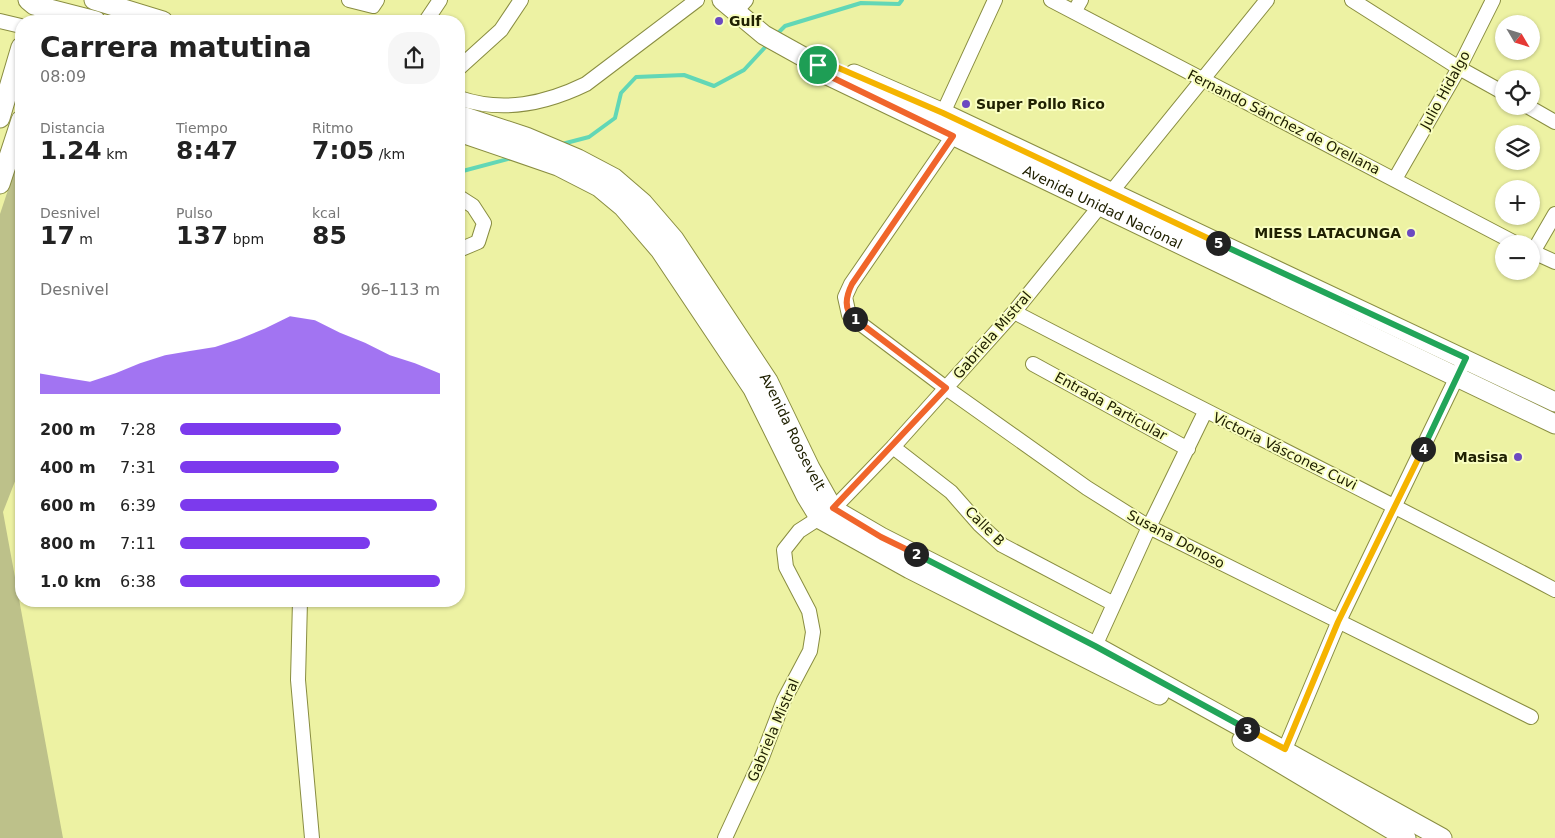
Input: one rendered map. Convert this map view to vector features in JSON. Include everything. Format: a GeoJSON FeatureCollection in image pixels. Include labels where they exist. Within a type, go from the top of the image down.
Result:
{"type":"FeatureCollection","features":[{"type":"Feature","properties":{"kind":"street"},"geometry":{"type":"LineString","coordinates":[[94,0],[143,15]]}},
{"type":"Feature","properties":{"kind":"street"},"geometry":{"type":"LineString","coordinates":[[349,0],[373,6],[377,0]]}},
{"type":"Feature","properties":{"kind":"street"},"geometry":{"type":"LineString","coordinates":[[430,15],[440,0]]}},
{"type":"Feature","properties":{"kind":"street"},"geometry":{"type":"LineString","coordinates":[[465,63],[501,30],[521,0]]}},
{"type":"Feature","properties":{"kind":"street"},"geometry":{"type":"LineString","coordinates":[[465,100],[480,104],[516,106],[542,102],[562,96],[586,84],[698,0]]}},
{"type":"Feature","properties":{"kind":"street"},"geometry":{"type":"LineString","coordinates":[[943,113],[995,0]]}},
{"type":"Feature","properties":{"kind":"street","name":"Fernando Sánchez de Orellana"},"geometry":{"type":"LineString","coordinates":[[1051,0],[1077,6],[1203,80],[1500,235]]}},
{"type":"Feature","properties":{"kind":"street","name":"Gabriela Mistral"},"geometry":{"type":"LineString","coordinates":[[725,838],[761,760],[784,700],[810,652],[813,632],[809,611],[786,567],[784,550],[799,531],[827,514],[893,447],[1014,312],[1267,0]]}},
{"type":"Feature","properties":{"kind":"street"},"geometry":{"type":"LineString","coordinates":[[1352,0],[1458,68],[1495,88]]}},
{"type":"Feature","properties":{"kind":"street","name":"Julio Hidalgo"},"geometry":{"type":"LineString","coordinates":[[1395,179],[1458,68],[1493,0]]}},
{"type":"Feature","properties":{"kind":"street"},"geometry":{"type":"LineString","coordinates":[[32,6],[59,10],[76,15]]}},
{"type":"Feature","properties":{"kind":"street","name":"Avenida Unidad Nacional"},"geometry":{"type":"LineString","coordinates":[[738,8],[780,46],[818,65],[823,73],[953,136],[1106,200],[1466,358],[1555,402]]}},
{"type":"Feature","properties":{"kind":"street"},"geometry":{"type":"LineString","coordinates":[[0,21],[15,25]]}},
{"type":"Feature","properties":{"kind":"street","name":"Avenida Unidad Nacional"},"geometry":{"type":"LineString","coordinates":[[818,65],[827,63],[943,113],[1106,200],[1457,377],[1555,424]]}},
{"type":"Feature","properties":{"kind":"street"},"geometry":{"type":"LineString","coordinates":[[0,118],[15,67]]}},
{"type":"Feature","properties":{"kind":"street"},"geometry":{"type":"LineString","coordinates":[[1540,114],[1555,122]]}},
{"type":"Feature","properties":{"kind":"street","name":"Avenida Roosevelt"},"geometry":{"type":"LineString","coordinates":[[465,118],[526,137],[578,159],[614,178],[643,203],[674,239],[768,381],[810,468],[827,514],[881,537],[1095,646],[1285,749],[1442,838]]}},
{"type":"Feature","properties":{"kind":"street","name":"Avenida Roosevelt"},"geometry":{"type":"LineString","coordinates":[[465,134],[558,166],[605,192],[623,207],[660,250],[753,389],[806,496],[827,514],[902,565],[1198,715],[1406,838]]}},
{"type":"Feature","properties":{"kind":"street","name":"Susana Donoso"},"geometry":{"type":"LineString","coordinates":[[953,136],[852,284],[845,297],[850,315],[946,388],[1087,488],[1149,527],[1531,716]]}},
{"type":"Feature","properties":{"kind":"street"},"geometry":{"type":"LineString","coordinates":[[2,173],[15,137]]}},
{"type":"Feature","properties":{"kind":"street"},"geometry":{"type":"LineString","coordinates":[[465,201],[473,206],[484,223],[478,242],[465,247]]}},
{"type":"Feature","properties":{"kind":"street"},"geometry":{"type":"LineString","coordinates":[[1540,239],[1555,214]]}},
{"type":"Feature","properties":{"kind":"street"},"geometry":{"type":"LineString","coordinates":[[1540,255],[1555,262]]}},
{"type":"Feature","properties":{"kind":"street","name":"Victoria Vásconez Cuvi"},"geometry":{"type":"LineString","coordinates":[[1014,312],[1206,412],[1395,505],[1555,590]]}},
{"type":"Feature","properties":{"kind":"street"},"geometry":{"type":"LineString","coordinates":[[1285,749],[1338,622],[1466,358]]}},
{"type":"Feature","properties":{"kind":"street","name":"Entrada Particular"},"geometry":{"type":"LineString","coordinates":[[1033,364],[1188,449]]}},
{"type":"Feature","properties":{"kind":"street"},"geometry":{"type":"LineString","coordinates":[[1095,646],[1149,527],[1206,412]]}},
{"type":"Feature","properties":{"kind":"street","name":"Calle B"},"geometry":{"type":"LineString","coordinates":[[893,447],[951,492],[979,524],[1002,545],[1114,604]]}},
{"type":"Feature","properties":{"kind":"street"},"geometry":{"type":"LineString","coordinates":[[300,607],[298,680],[312,838]]}},
{"type":"Feature","properties":{"kind":"green space"},"geometry":{"type":"Polygon","coordinates":[[[15,169],[15,481],[3,512],[15,577],[15,607],[20,607],[63,838],[0,838],[0,214],[15,169]]]}},
{"type":"Feature","properties":{"kind":"waterway"},"geometry":{"type":"LineString","coordinates":[[776,35],[785,26],[861,3],[899,4],[902,0]]}},
{"type":"Feature","properties":{"kind":"waterway"},"geometry":{"type":"LineString","coordinates":[[562,144],[589,137],[615,118],[621,93],[636,77],[684,75],[714,86],[744,70],[768,44]]}},
{"type":"Feature","properties":{"kind":"waterway"},"geometry":{"type":"LineString","coordinates":[[465,170],[512,158]]}},
{"type":"Feature","properties":{"kind":"place","name":"Gulf"},"geometry":{"type":"Point","coordinates":[719,21]}},
{"type":"Feature","properties":{"kind":"place","name":"Super Pollo Rico"},"geometry":{"type":"Point","coordinates":[966,104]}},
{"type":"Feature","properties":{"kind":"place","name":"MIESS LATACUNGA"},"geometry":{"type":"Point","coordinates":[1411,233]}},
{"type":"Feature","properties":{"kind":"place","name":"Masisa"},"geometry":{"type":"Point","coordinates":[1518,457]}},
{"type":"Feature","properties":{"kind":"route"},"geometry":{"type":"LineString","coordinates":[[827,63],[943,113],[1466,358],[1338,622],[1285,749],[1095,646],[881,537],[833,508],[893,447],[946,388],[850,315],[845,297],[953,136],[823,73],[818,65],[827,63]]}}]}
